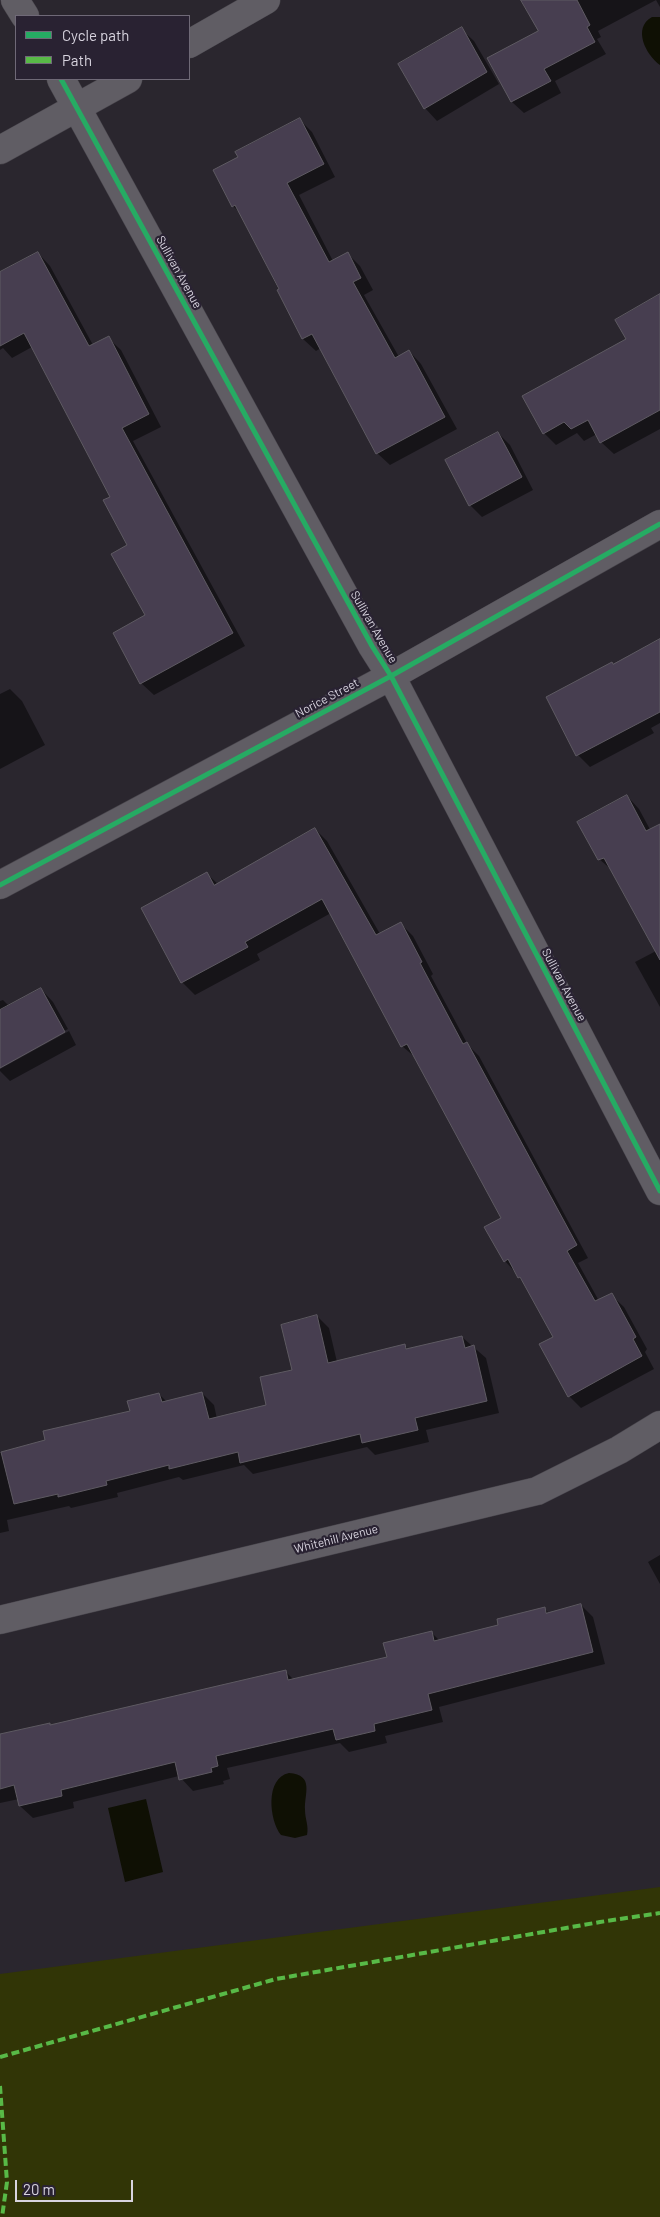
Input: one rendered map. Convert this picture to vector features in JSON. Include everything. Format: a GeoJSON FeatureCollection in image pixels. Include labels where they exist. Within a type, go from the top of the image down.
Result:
{"type":"FeatureCollection","features":[{"type":"Feature","properties":{"kind":"street"},"geometry":{"type":"LineString","coordinates":[[15,0],[24,15]]}},
{"type":"Feature","properties":{"kind":"street"},"geometry":{"type":"LineString","coordinates":[[190,43],[266,0]]}},
{"type":"Feature","properties":{"kind":"street","name":"Sullivan Avenue"},"geometry":{"type":"LineString","coordinates":[[61,80],[372,646],[391,676],[657,1178]]}},
{"type":"Feature","properties":{"kind":"street"},"geometry":{"type":"LineString","coordinates":[[0,150],[126,80]]}},
{"type":"Feature","properties":{"kind":"street","name":"Norice Street"},"geometry":{"type":"LineString","coordinates":[[0,885],[391,676],[660,524]]}},
{"type":"Feature","properties":{"kind":"street","name":"Whitehill Avenue"},"geometry":{"type":"LineString","coordinates":[[0,1620],[537,1491],[619,1450],[660,1425]]}},
{"type":"Feature","properties":{"kind":"green space"},"geometry":{"type":"Polygon","coordinates":[[[660,1887],[660,2217],[0,2217],[0,1974],[660,1887]]]}},
{"type":"Feature","properties":{"kind":"shaded area"},"geometry":{"type":"Polygon","coordinates":[[[652,17],[660,17],[660,65],[650,55],[643,41],[643,28],[652,17]]]}},
{"type":"Feature","properties":{"kind":"shaded area"},"geometry":{"type":"Polygon","coordinates":[[[289,1773],[302,1777],[306,1786],[307,1835],[295,1838],[281,1835],[274,1820],[272,1810],[273,1791],[276,1783],[281,1776],[289,1773]]]}},
{"type":"Feature","properties":{"kind":"shaded area"},"geometry":{"type":"Polygon","coordinates":[[[146,1799],[163,1872],[125,1882],[108,1808],[146,1799]]]}},
{"type":"Feature","properties":{"kind":"building"},"geometry":{"type":"Polygon","coordinates":[[[521,0],[577,0],[590,25],[587,27],[595,42],[544,69],[551,81],[511,102],[487,58],[538,31],[521,0]]]}},
{"type":"Feature","properties":{"kind":"building"},"geometry":{"type":"Polygon","coordinates":[[[462,27],[487,72],[424,109],[398,64],[462,27]]]}},
{"type":"Feature","properties":{"kind":"building"},"geometry":{"type":"Polygon","coordinates":[[[300,118],[324,164],[287,183],[329,262],[348,252],[361,278],[353,282],[395,358],[409,350],[445,417],[376,454],[312,334],[302,339],[277,290],[279,289],[235,205],[232,207],[213,170],[238,157],[235,152],[300,118]]]}},
{"type":"Feature","properties":{"kind":"building"},"geometry":{"type":"Polygon","coordinates":[[[38,252],[89,346],[109,336],[149,414],[122,428],[233,633],[140,684],[113,633],[145,615],[111,554],[127,545],[103,500],[110,497],[24,333],[0,346],[0,272],[38,252]]]}},
{"type":"Feature","properties":{"kind":"building"},"geometry":{"type":"Polygon","coordinates":[[[660,294],[660,410],[600,443],[588,420],[571,429],[564,422],[543,434],[522,396],[626,339],[615,320],[660,294]]]}},
{"type":"Feature","properties":{"kind":"building"},"geometry":{"type":"Polygon","coordinates":[[[498,432],[522,477],[469,506],[445,460],[498,432]]]}},
{"type":"Feature","properties":{"kind":"building"},"geometry":{"type":"Polygon","coordinates":[[[660,639],[660,712],[576,756],[546,697],[660,639]]]}},
{"type":"Feature","properties":{"kind":"building"},"geometry":{"type":"Polygon","coordinates":[[[627,795],[646,831],[660,824],[660,960],[604,858],[598,860],[577,822],[627,795]]]}},
{"type":"Feature","properties":{"kind":"building"},"geometry":{"type":"Polygon","coordinates":[[[315,828],[376,935],[401,922],[422,962],[420,963],[463,1044],[467,1042],[577,1245],[567,1251],[595,1301],[612,1293],[636,1337],[633,1339],[642,1356],[568,1397],[539,1344],[553,1337],[520,1277],[518,1278],[508,1259],[504,1262],[484,1227],[501,1218],[407,1044],[401,1047],[322,899],[245,942],[248,947],[181,983],[141,908],[207,872],[214,885],[315,828]]]}},
{"type":"Feature","properties":{"kind":"building"},"geometry":{"type":"Polygon","coordinates":[[[41,988],[65,1032],[0,1068],[0,1010],[41,988]]]}},
{"type":"Feature","properties":{"kind":"building"},"geometry":{"type":"Polygon","coordinates":[[[317,1315],[328,1363],[405,1344],[406,1349],[462,1336],[465,1348],[474,1345],[487,1401],[415,1418],[418,1430],[362,1443],[360,1434],[240,1463],[238,1452],[169,1469],[169,1465],[106,1481],[107,1485],[58,1497],[58,1494],[14,1504],[1,1452],[45,1440],[43,1431],[130,1411],[127,1401],[159,1393],[162,1402],[202,1392],[209,1419],[266,1405],[260,1377],[292,1370],[281,1325],[317,1315]]]}},
{"type":"Feature","properties":{"kind":"building"},"geometry":{"type":"Polygon","coordinates":[[[581,1604],[593,1652],[428,1694],[432,1710],[374,1724],[375,1731],[336,1740],[333,1729],[216,1756],[218,1766],[211,1768],[212,1772],[179,1780],[175,1762],[61,1790],[62,1796],[19,1806],[14,1785],[0,1789],[0,1734],[50,1723],[50,1725],[286,1670],[288,1680],[387,1657],[383,1643],[432,1631],[434,1641],[498,1625],[497,1619],[545,1607],[546,1613],[581,1604]]]}},
{"type":"Feature","properties":{"kind":"marked path"},"geometry":{"type":"LineString","coordinates":[[0,2057],[276,1979],[660,1913]]}},
{"type":"Feature","properties":{"kind":"marked path"},"geometry":{"type":"LineString","coordinates":[[0,2086],[7,2182],[2,2217]]}},
{"type":"Feature","properties":{"kind":"cycle path"},"geometry":{"type":"LineString","coordinates":[[62,80],[372,646],[391,676],[660,1191]]}},
{"type":"Feature","properties":{"kind":"cycle path"},"geometry":{"type":"LineString","coordinates":[[0,885],[391,676],[660,524]]}}]}
